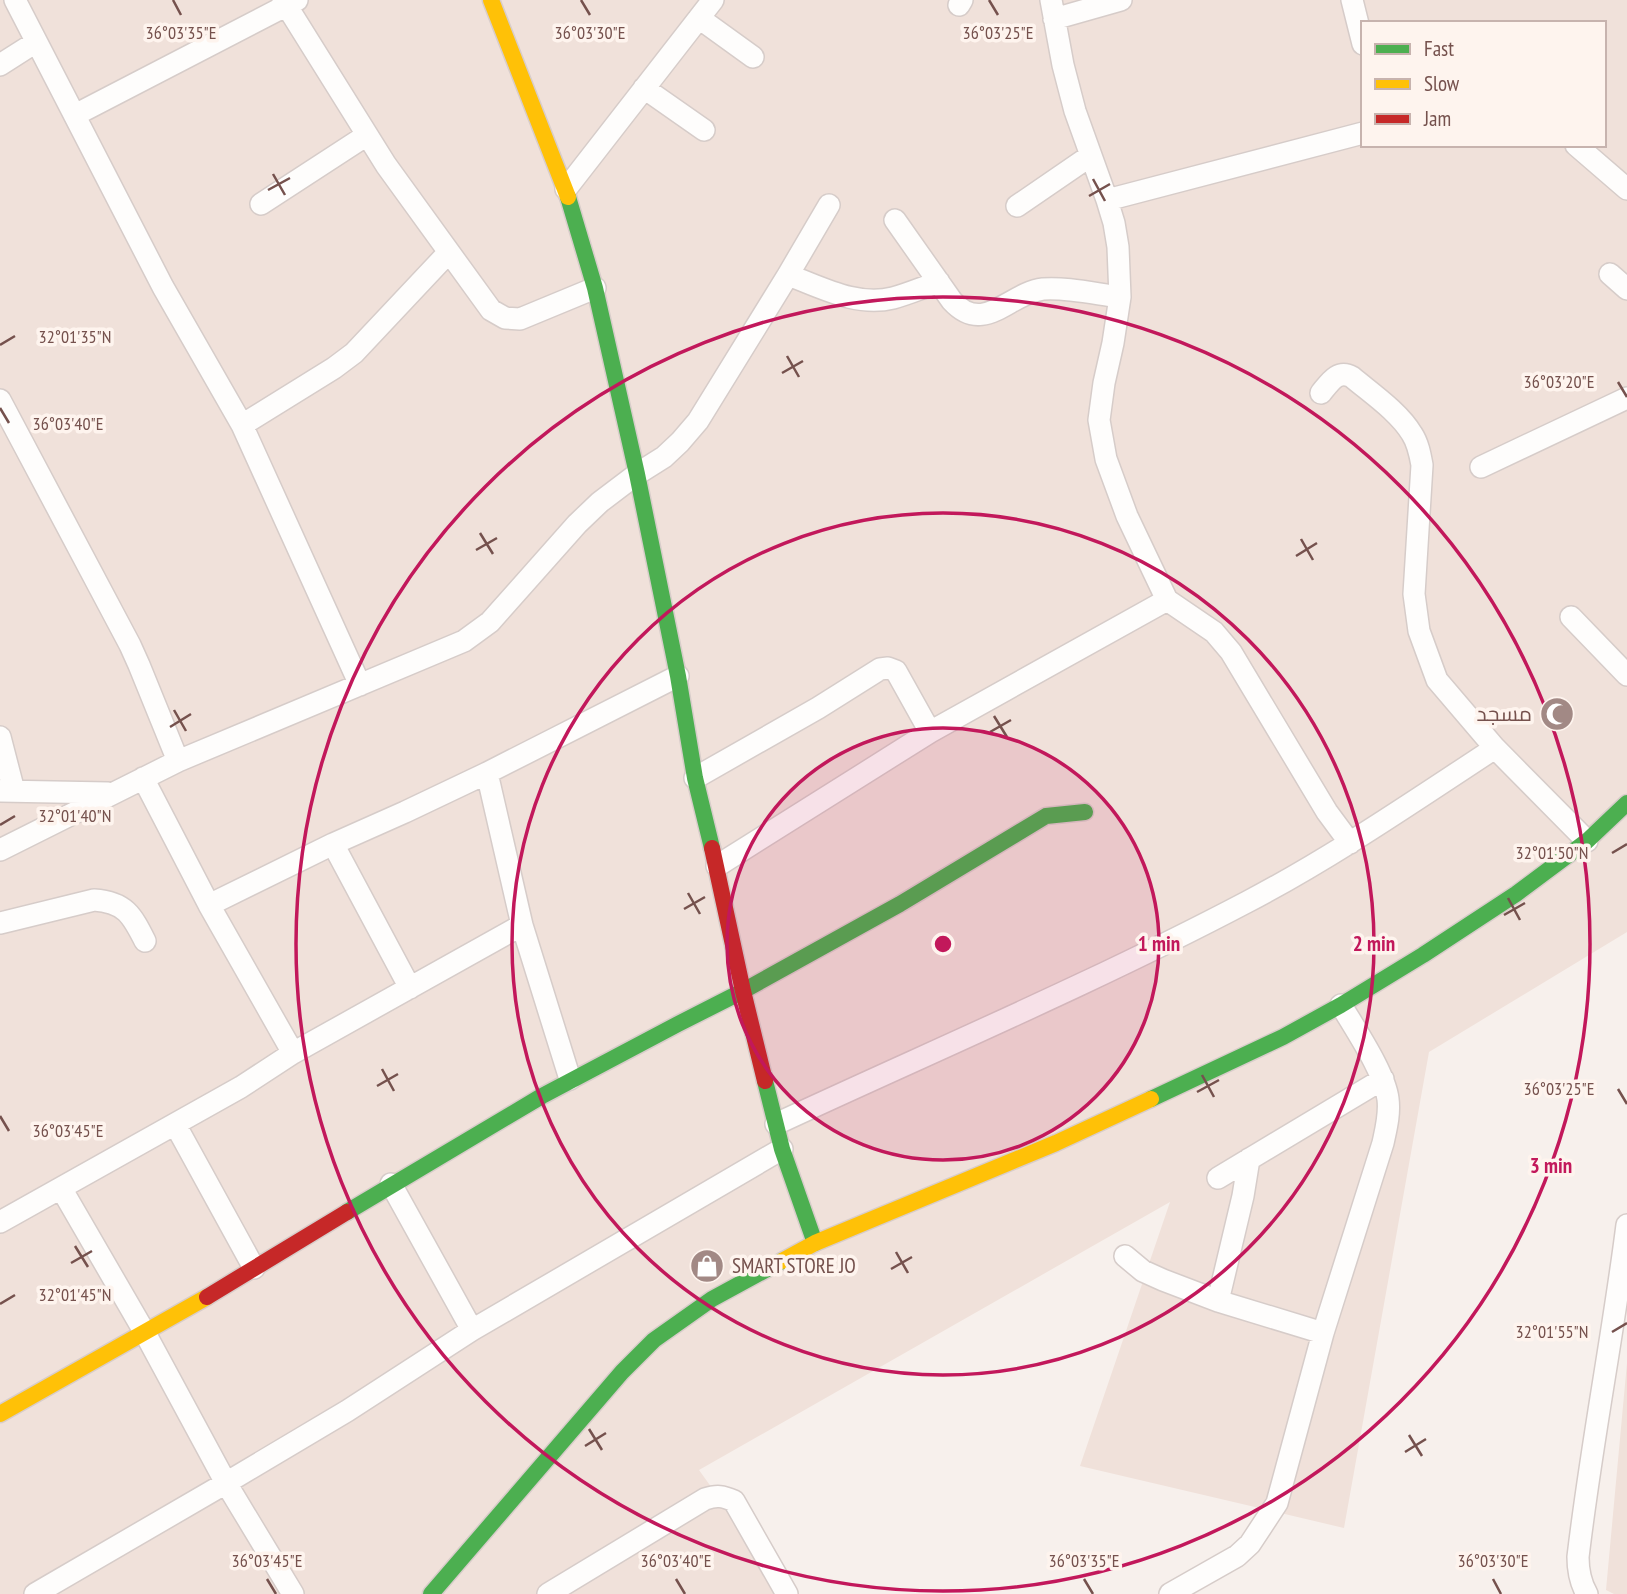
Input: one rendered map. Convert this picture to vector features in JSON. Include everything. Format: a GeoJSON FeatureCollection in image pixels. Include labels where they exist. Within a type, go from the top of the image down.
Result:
{"type":"FeatureCollection","features":[{"type":"Feature","properties":{"kind":"street"},"geometry":{"type":"LineString","coordinates":[[15,0],[163,288],[242,425],[360,685]]}},
{"type":"Feature","properties":{"kind":"street"},"geometry":{"type":"LineString","coordinates":[[491,0],[566,189],[595,288],[637,474],[678,676],[695,778],[717,866],[743,991],[782,1149],[815,1243]]}},
{"type":"Feature","properties":{"kind":"street"},"geometry":{"type":"LineString","coordinates":[[566,189],[713,0]]}},
{"type":"Feature","properties":{"kind":"street"},"geometry":{"type":"LineString","coordinates":[[1121,0],[1052,9],[1075,111],[1107,200],[1118,247],[1120,297],[1099,421],[1106,459],[1127,516],[1167,600],[1214,632],[1231,652],[1327,812],[1350,843]]}},
{"type":"Feature","properties":{"kind":"street"},"geometry":{"type":"LineString","coordinates":[[1352,0],[1361,36]]}},
{"type":"Feature","properties":{"kind":"street"},"geometry":{"type":"LineString","coordinates":[[75,115],[289,2],[386,164],[491,310],[505,318],[527,317],[595,288]]}},
{"type":"Feature","properties":{"kind":"street"},"geometry":{"type":"LineString","coordinates":[[699,18],[754,57]]}},
{"type":"Feature","properties":{"kind":"street"},"geometry":{"type":"LineString","coordinates":[[0,65],[36,42]]}},
{"type":"Feature","properties":{"kind":"street"},"geometry":{"type":"LineString","coordinates":[[644,88],[704,130]]}},
{"type":"Feature","properties":{"kind":"street"},"geometry":{"type":"LineString","coordinates":[[1107,200],[1361,134]]}},
{"type":"Feature","properties":{"kind":"street"},"geometry":{"type":"LineString","coordinates":[[261,204],[367,135]]}},
{"type":"Feature","properties":{"kind":"street"},"geometry":{"type":"LineString","coordinates":[[1578,147],[1627,189]]}},
{"type":"Feature","properties":{"kind":"street"},"geometry":{"type":"LineString","coordinates":[[1017,206],[1090,156]]}},
{"type":"Feature","properties":{"kind":"street"},"geometry":{"type":"LineString","coordinates":[[0,850],[178,761],[464,641],[490,622],[577,524],[600,502],[664,457],[698,421],[829,205]]}},
{"type":"Feature","properties":{"kind":"street"},"geometry":{"type":"LineString","coordinates":[[895,220],[958,307],[973,315],[990,313],[1038,290],[1056,289],[1120,297]]}},
{"type":"Feature","properties":{"kind":"street"},"geometry":{"type":"LineString","coordinates":[[242,425],[354,353],[449,252]]}},
{"type":"Feature","properties":{"kind":"street"},"geometry":{"type":"LineString","coordinates":[[1610,274],[1627,289]]}},
{"type":"Feature","properties":{"kind":"street"},"geometry":{"type":"LineString","coordinates":[[788,275],[846,296],[869,300],[893,298],[939,282]]}},
{"type":"Feature","properties":{"kind":"street"},"geometry":{"type":"LineString","coordinates":[[1321,393],[1335,377],[1346,373],[1399,418],[1411,432],[1422,465],[1414,594],[1419,631],[1437,680],[1495,748],[1587,841]]}},
{"type":"Feature","properties":{"kind":"street"},"geometry":{"type":"LineString","coordinates":[[1481,467],[1627,398]]}},
{"type":"Feature","properties":{"kind":"street"},"geometry":{"type":"LineString","coordinates":[[0,400],[139,665],[178,761]]}},
{"type":"Feature","properties":{"kind":"street"},"geometry":{"type":"LineString","coordinates":[[717,866],[930,733],[1167,600]]}},
{"type":"Feature","properties":{"kind":"street"},"geometry":{"type":"LineString","coordinates":[[1571,617],[1627,675]]}},
{"type":"Feature","properties":{"kind":"street"},"geometry":{"type":"LineString","coordinates":[[695,778],[880,670],[888,668],[896,671],[930,733]]}},
{"type":"Feature","properties":{"kind":"street"},"geometry":{"type":"LineString","coordinates":[[209,905],[487,773],[678,676]]}},
{"type":"Feature","properties":{"kind":"street"},"geometry":{"type":"LineString","coordinates":[[0,737],[7,791],[110,793]]}},
{"type":"Feature","properties":{"kind":"street"},"geometry":{"type":"LineString","coordinates":[[776,1124],[1153,950],[1249,901],[1350,843],[1495,748]]}},
{"type":"Feature","properties":{"kind":"street"},"geometry":{"type":"LineString","coordinates":[[487,773],[522,925],[570,1079]]}},
{"type":"Feature","properties":{"kind":"street"},"geometry":{"type":"LineString","coordinates":[[143,778],[209,905],[293,1053]]}},
{"type":"Feature","properties":{"kind":"street"},"geometry":{"type":"LineString","coordinates":[[440,1590],[622,1373],[654,1340],[712,1299],[815,1243],[1056,1143],[1283,1037],[1423,955],[1516,894],[1587,841],[1627,803]]}},
{"type":"Feature","properties":{"kind":"street"},"geometry":{"type":"LineString","coordinates":[[0,1414],[145,1333],[570,1079],[743,991],[900,904],[1046,816],[1086,812]]}},
{"type":"Feature","properties":{"kind":"street"},"geometry":{"type":"LineString","coordinates":[[333,844],[410,988]]}},
{"type":"Feature","properties":{"kind":"street"},"geometry":{"type":"LineString","coordinates":[[0,923],[94,900],[106,901],[127,911],[145,941]]}},
{"type":"Feature","properties":{"kind":"street"},"geometry":{"type":"LineString","coordinates":[[0,1223],[241,1087],[293,1053],[522,925]]}},
{"type":"Feature","properties":{"kind":"street"},"geometry":{"type":"LineString","coordinates":[[1170,1594],[1237,1556],[1250,1544],[1277,1503],[1323,1333],[1383,1143],[1388,1098],[1383,1079],[1341,1005]]}},
{"type":"Feature","properties":{"kind":"street"},"geometry":{"type":"LineString","coordinates":[[1218,1178],[1383,1079]]}},
{"type":"Feature","properties":{"kind":"street"},"geometry":{"type":"LineString","coordinates":[[175,1124],[254,1268]]}},
{"type":"Feature","properties":{"kind":"street"},"geometry":{"type":"LineString","coordinates":[[35,1594],[346,1411],[472,1330],[782,1149]]}},
{"type":"Feature","properties":{"kind":"street"},"geometry":{"type":"LineString","coordinates":[[1218,1301],[1249,1159]]}},
{"type":"Feature","properties":{"kind":"street"},"geometry":{"type":"LineString","coordinates":[[391,1184],[472,1330]]}},
{"type":"Feature","properties":{"kind":"street"},"geometry":{"type":"LineString","coordinates":[[61,1188],[145,1333],[226,1483],[293,1594]]}},
{"type":"Feature","properties":{"kind":"street"},"geometry":{"type":"LineString","coordinates":[[1587,1594],[1578,1572],[1578,1557],[1627,1225]]}},
{"type":"Feature","properties":{"kind":"street"},"geometry":{"type":"LineString","coordinates":[[1125,1256],[1152,1276],[1218,1301],[1323,1333]]}},
{"type":"Feature","properties":{"kind":"street"},"geometry":{"type":"LineString","coordinates":[[548,1594],[705,1499],[715,1496],[724,1496],[734,1501],[787,1594]]}},
{"type":"Feature","properties":{"kind":"shaded area"},"geometry":{"type":"Polygon","coordinates":[[[0,0],[1627,0],[1627,932],[1429,1052],[1344,1528],[1080,1466],[1170,1202],[699,1470],[788,1594],[0,1594],[0,0]]]}},
{"type":"Feature","properties":{"kind":"shaded area"},"geometry":{"type":"Polygon","coordinates":[[[1627,1363],[1627,1594],[1614,1594],[1606,1590],[1627,1363]]]}},
{"type":"Feature","properties":{"kind":"traffic: fast"},"geometry":{"type":"LineString","coordinates":[[568,197],[595,288],[637,474],[678,676],[695,778],[712,848]]}},
{"type":"Feature","properties":{"kind":"traffic: fast"},"geometry":{"type":"LineString","coordinates":[[1151,1099],[1283,1037],[1423,955],[1516,894],[1587,841],[1627,803]]}},
{"type":"Feature","properties":{"kind":"traffic: fast"},"geometry":{"type":"LineString","coordinates":[[347,1212],[542,1096],[743,991],[900,904],[1046,816],[1085,812]]}},
{"type":"Feature","properties":{"kind":"traffic: fast"},"geometry":{"type":"LineString","coordinates":[[765,1081],[782,1149],[815,1243]]}},
{"type":"Feature","properties":{"kind":"traffic: fast"},"geometry":{"type":"LineString","coordinates":[[431,1594],[622,1372],[654,1340],[712,1299],[782,1261]]}},
{"type":"Feature","properties":{"kind":"traffic: slow"},"geometry":{"type":"LineString","coordinates":[[491,0],[568,197]]}},
{"type":"Feature","properties":{"kind":"traffic: slow"},"geometry":{"type":"LineString","coordinates":[[782,1261],[815,1243],[1056,1143],[1151,1099]]}},
{"type":"Feature","properties":{"kind":"traffic: slow"},"geometry":{"type":"LineString","coordinates":[[0,1414],[207,1297]]}},
{"type":"Feature","properties":{"kind":"traffic: jam"},"geometry":{"type":"LineString","coordinates":[[712,848],[765,1081]]}},
{"type":"Feature","properties":{"kind":"traffic: jam"},"geometry":{"type":"LineString","coordinates":[[207,1297],[347,1212]]}},
{"type":"Feature","properties":{"kind":"place","name":"مسجد"},"geometry":{"type":"Point","coordinates":[1557,714]}},
{"type":"Feature","properties":{"kind":"place","name":"SMART STORE JO"},"geometry":{"type":"Point","coordinates":[707,1266]}}]}
